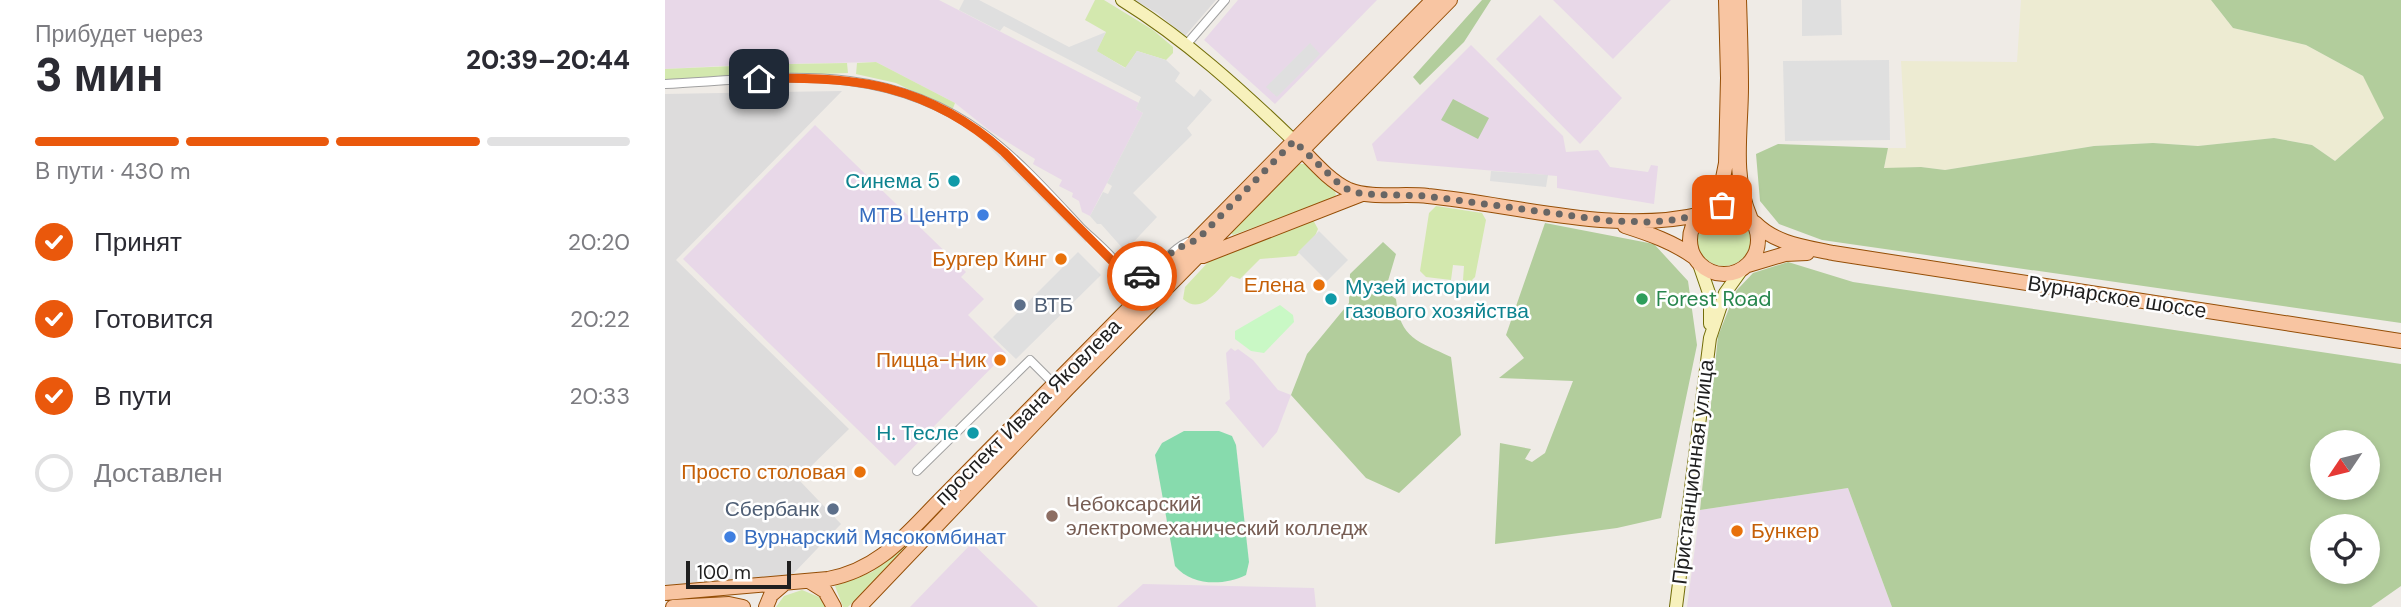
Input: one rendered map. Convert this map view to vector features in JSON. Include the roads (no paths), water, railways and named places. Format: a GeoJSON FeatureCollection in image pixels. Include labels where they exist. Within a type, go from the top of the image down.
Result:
{"type":"FeatureCollection","features":[{"type":"Feature","properties":{"kind":"main road","name":"проспект Ивана Яковлева"},"geometry":{"type":"LineString","coordinates":[[859,607],[967,492],[1195,259],[1433,0]]}},
{"type":"Feature","properties":{"kind":"main road","name":"проспект Ивана Яковлева"},"geometry":{"type":"LineString","coordinates":[[665,593],[809,581],[854,573],[885,555],[1198,239],[1450,0]]}},
{"type":"Feature","properties":{"kind":"main road"},"geometry":{"type":"LineString","coordinates":[[1611,221],[1660,237],[1678,246],[1714,273],[1724,275],[1745,267],[1753,258],[1759,242],[1744,203],[1739,176],[1734,69],[1725,0]]}},
{"type":"Feature","properties":{"kind":"main road"},"geometry":{"type":"LineString","coordinates":[[1697,260],[1690,237],[1695,222],[1707,210],[1722,183],[1726,163],[1739,0]]}},
{"type":"Feature","properties":{"kind":"main road"},"geometry":{"type":"LineString","coordinates":[[1298,146],[1336,181],[1347,189],[1362,194],[1426,196],[1611,221],[1652,222],[1722,205],[1733,206],[1752,220]]}},
{"type":"Feature","properties":{"kind":"main road"},"geometry":{"type":"LineString","coordinates":[[1195,259],[1362,194]]}},
{"type":"Feature","properties":{"kind":"main road","name":"Вурнарское шоссе"},"geometry":{"type":"LineString","coordinates":[[1752,220],[1770,237],[1833,253],[2401,341]]}},
{"type":"Feature","properties":{"kind":"main road","name":"Вурнарское шоссе"},"geometry":{"type":"LineString","coordinates":[[1745,267],[1785,254],[1833,253]]}},
{"type":"Feature","properties":{"kind":"main road"},"geometry":{"type":"LineString","coordinates":[[809,581],[825,591],[834,607]]}},
{"type":"Feature","properties":{"kind":"main road"},"geometry":{"type":"LineString","coordinates":[[766,607],[771,595],[786,583]]}},
{"type":"Feature","properties":{"kind":"main road"},"geometry":{"type":"LineString","coordinates":[[673,607],[718,604],[743,607]]}},
{"type":"Feature","properties":{"kind":"street"},"geometry":{"type":"LineString","coordinates":[[1122,0],[1186,45],[1256,105],[1298,146]]}},
{"type":"Feature","properties":{"kind":"street"},"geometry":{"type":"LineString","coordinates":[[1186,45],[1225,0]]}},
{"type":"Feature","properties":{"kind":"street"},"geometry":{"type":"LineString","coordinates":[[665,84],[826,78],[859,81],[894,89],[955,117],[984,135],[1033,179],[1120,269],[1132,290],[1131,307]]}},
{"type":"Feature","properties":{"kind":"street"},"geometry":{"type":"LineString","coordinates":[[1120,269],[1142,276],[1149,274],[1174,250],[1198,239]]}},
{"type":"Feature","properties":{"kind":"street","name":"Пристанционная улица"},"geometry":{"type":"LineString","coordinates":[[1676,607],[1710,338],[1710,296],[1697,260]]}},
{"type":"Feature","properties":{"kind":"street","name":"Пристанционная улица"},"geometry":{"type":"LineString","coordinates":[[1710,338],[1725,293],[1745,267]]}},
{"type":"Feature","properties":{"kind":"street"},"geometry":{"type":"LineString","coordinates":[[917,471],[1030,360],[1055,385]]}},
{"type":"Feature","properties":{"kind":"place","name":"Синема 5"},"geometry":{"type":"Point","coordinates":[954,181]}},
{"type":"Feature","properties":{"kind":"place","name":"МТВ Центр"},"geometry":{"type":"Point","coordinates":[983,215]}},
{"type":"Feature","properties":{"kind":"place","name":"Бургер Кинг"},"geometry":{"type":"Point","coordinates":[1061,259]}},
{"type":"Feature","properties":{"kind":"place","name":"Елена"},"geometry":{"type":"Point","coordinates":[1319,285]}},
{"type":"Feature","properties":{"kind":"place","name":"Музей истории газового хозяйства"},"geometry":{"type":"Point","coordinates":[1331,299]}},
{"type":"Feature","properties":{"kind":"place","name":"Forest Road"},"geometry":{"type":"Point","coordinates":[1642,299]}},
{"type":"Feature","properties":{"kind":"place","name":"ВТБ"},"geometry":{"type":"Point","coordinates":[1020,305]}},
{"type":"Feature","properties":{"kind":"place","name":"Пицца-Ник"},"geometry":{"type":"Point","coordinates":[1000,360]}},
{"type":"Feature","properties":{"kind":"place","name":"Н. Тесле"},"geometry":{"type":"Point","coordinates":[973,433]}},
{"type":"Feature","properties":{"kind":"place","name":"Просто столовая"},"geometry":{"type":"Point","coordinates":[860,472]}},
{"type":"Feature","properties":{"kind":"place","name":"Сбербанк"},"geometry":{"type":"Point","coordinates":[833,509]}},
{"type":"Feature","properties":{"kind":"place","name":"Чебоксарский электромеханический колледж"},"geometry":{"type":"Point","coordinates":[1052,516]}},
{"type":"Feature","properties":{"kind":"place","name":"Бункер"},"geometry":{"type":"Point","coordinates":[1737,531]}},
{"type":"Feature","properties":{"kind":"place","name":"Вурнарский Мясокомбинат"},"geometry":{"type":"Point","coordinates":[730,537]}}]}
